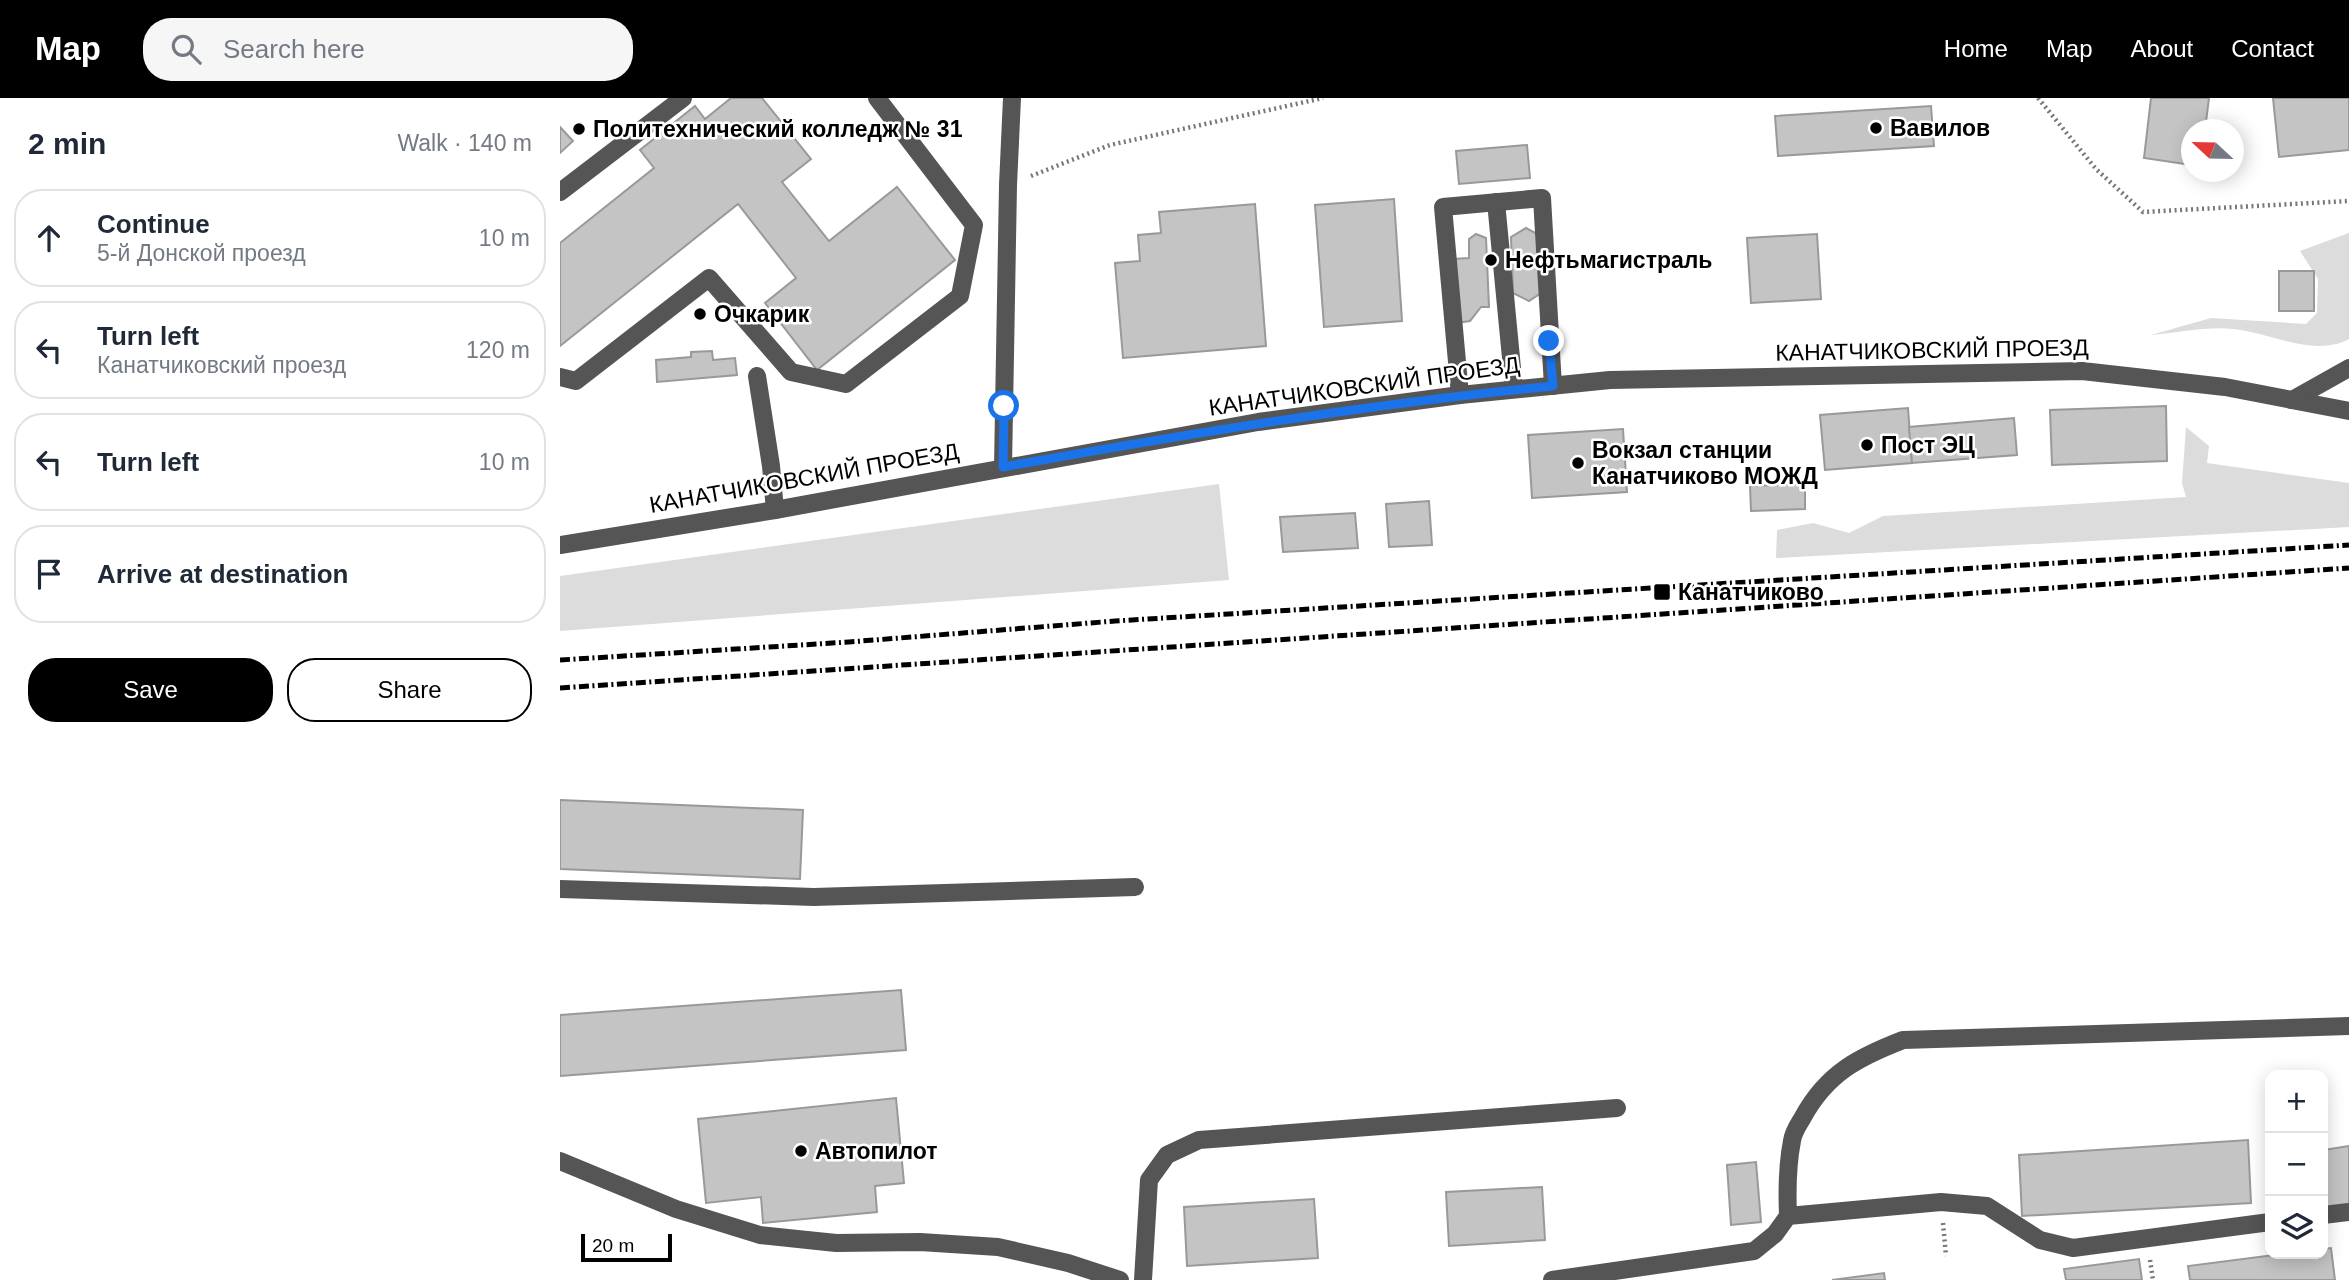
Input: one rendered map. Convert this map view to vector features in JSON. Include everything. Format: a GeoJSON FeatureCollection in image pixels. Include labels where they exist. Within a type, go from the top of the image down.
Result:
{"type":"FeatureCollection","features":[{"type":"Feature","properties":{"kind":"street"},"geometry":{"type":"LineString","coordinates":[[560,192],[683,98]]}},
{"type":"Feature","properties":{"kind":"street"},"geometry":{"type":"LineString","coordinates":[[560,377],[576,381],[709,278],[791,372],[846,384],[960,296],[974,225],[877,98]]}},
{"type":"Feature","properties":{"kind":"street"},"geometry":{"type":"LineString","coordinates":[[1003,467],[1012,98]]}},
{"type":"Feature","properties":{"kind":"street"},"geometry":{"type":"LineString","coordinates":[[1460,395],[1443,206],[1542,198],[1553,386]]}},
{"type":"Feature","properties":{"kind":"street"},"geometry":{"type":"LineString","coordinates":[[1496,202],[1514,389]]}},
{"type":"Feature","properties":{"kind":"street"},"geometry":{"type":"LineString","coordinates":[[2292,400],[2349,368]]}},
{"type":"Feature","properties":{"kind":"street","name":"КАНАТЧИКОВСКИЙ ПРОЕЗД"},"geometry":{"type":"LineString","coordinates":[[560,545],[775,510],[1258,422],[1460,395],[1610,380],[2082,371],[2225,387],[2349,411]]}},
{"type":"Feature","properties":{"kind":"street"},"geometry":{"type":"LineString","coordinates":[[757,376],[775,510]]}},
{"type":"Feature","properties":{"kind":"street"},"geometry":{"type":"LineString","coordinates":[[560,889],[814,897],[1135,887]]}},
{"type":"Feature","properties":{"kind":"street"},"geometry":{"type":"LineString","coordinates":[[1552,1280],[1754,1251],[1775,1234],[1788,1216],[1787,1178],[1792,1137],[1812,1100],[1837,1073],[1864,1055],[1903,1040],[2349,1026]]}},
{"type":"Feature","properties":{"kind":"street"},"geometry":{"type":"LineString","coordinates":[[1143,1280],[1149,1180],[1167,1155],[1199,1140],[1618,1108]]}},
{"type":"Feature","properties":{"kind":"street"},"geometry":{"type":"LineString","coordinates":[[560,1161],[676,1209],[760,1235],[836,1243],[920,1242],[998,1248],[1068,1263],[1120,1280]]}},
{"type":"Feature","properties":{"kind":"street"},"geometry":{"type":"LineString","coordinates":[[1788,1216],[1941,1202],[1987,1206],[2039,1240],[2073,1248],[2265,1223]]}},
{"type":"Feature","properties":{"kind":"street"},"geometry":{"type":"LineString","coordinates":[[2328,1214],[2349,1212]]}},
{"type":"Feature","properties":{"kind":"path"},"geometry":{"type":"LineString","coordinates":[[1008,185],[1110,145],[1323,98]]}},
{"type":"Feature","properties":{"kind":"path"},"geometry":{"type":"LineString","coordinates":[[2038,98],[2096,169],[2143,212],[2349,201]]}},
{"type":"Feature","properties":{"kind":"path"},"geometry":{"type":"LineString","coordinates":[[1945,1238],[1946,1256]]}},
{"type":"Feature","properties":{"kind":"shaded area"},"geometry":{"type":"Polygon","coordinates":[[[2349,233],[2349,339],[2321,346],[2306,345],[2223,328],[2151,335],[2211,318],[2306,324],[2317,313],[2318,279],[2300,251],[2349,233]]]}},
{"type":"Feature","properties":{"kind":"shaded area"},"geometry":{"type":"Polygon","coordinates":[[[2186,427],[2209,446],[2207,463],[2349,483],[2349,527],[1776,558],[1777,530],[1813,523],[1849,533],[1883,516],[2186,497],[2182,483],[2186,427]]]}},
{"type":"Feature","properties":{"kind":"shaded area"},"geometry":{"type":"Polygon","coordinates":[[[1219,484],[1229,580],[560,631],[560,576],[1219,484]]]}},
{"type":"Feature","properties":{"kind":"building"},"geometry":{"type":"Polygon","coordinates":[[[731,98],[762,98],[811,159],[782,182],[829,241],[897,187],[955,260],[817,370],[765,303],[796,278],[738,204],[560,346],[560,243],[654,168],[640,150],[695,106],[705,119],[731,98]]]}},
{"type":"Feature","properties":{"kind":"building"},"geometry":{"type":"Polygon","coordinates":[[[2151,98],[2209,98],[2206,119],[2181,119],[2181,163],[2144,158],[2151,98]]]}},
{"type":"Feature","properties":{"kind":"building"},"geometry":{"type":"Polygon","coordinates":[[[2273,98],[2349,98],[2349,150],[2279,157],[2273,98]]]}},
{"type":"Feature","properties":{"kind":"building"},"geometry":{"type":"Polygon","coordinates":[[[1931,106],[1934,146],[1778,156],[1775,116],[1931,106]]]}},
{"type":"Feature","properties":{"kind":"building"},"geometry":{"type":"Polygon","coordinates":[[[560,127],[573,141],[560,153],[560,127]]]}},
{"type":"Feature","properties":{"kind":"building"},"geometry":{"type":"Polygon","coordinates":[[[1527,145],[1530,178],[1459,184],[1456,151],[1527,145]]]}},
{"type":"Feature","properties":{"kind":"building"},"geometry":{"type":"Polygon","coordinates":[[[1394,199],[1402,321],[1324,327],[1315,205],[1394,199]]]}},
{"type":"Feature","properties":{"kind":"building"},"geometry":{"type":"Polygon","coordinates":[[[1255,204],[1266,346],[1123,358],[1115,263],[1140,261],[1138,235],[1161,233],[1159,212],[1255,204]]]}},
{"type":"Feature","properties":{"kind":"building"},"geometry":{"type":"Polygon","coordinates":[[[1526,228],[1539,235],[1541,293],[1529,301],[1513,293],[1511,237],[1526,228]]]}},
{"type":"Feature","properties":{"kind":"building"},"geometry":{"type":"Polygon","coordinates":[[[1476,234],[1486,238],[1489,307],[1481,307],[1470,321],[1456,323],[1453,259],[1469,258],[1469,239],[1476,234]]]}},
{"type":"Feature","properties":{"kind":"building"},"geometry":{"type":"Polygon","coordinates":[[[1817,234],[1821,299],[1751,303],[1747,238],[1817,234]]]}},
{"type":"Feature","properties":{"kind":"building"},"geometry":{"type":"Polygon","coordinates":[[[2279,271],[2314,271],[2314,311],[2279,311],[2279,271]]]}},
{"type":"Feature","properties":{"kind":"building"},"geometry":{"type":"Polygon","coordinates":[[[712,351],[713,360],[735,358],[737,375],[657,382],[656,360],[691,357],[691,352],[712,351]]]}},
{"type":"Feature","properties":{"kind":"building"},"geometry":{"type":"Polygon","coordinates":[[[2166,406],[2167,461],[2052,465],[2050,410],[2166,406]]]}},
{"type":"Feature","properties":{"kind":"building","name":"Пост ЭЦ"},"geometry":{"type":"Polygon","coordinates":[[[1908,408],[1912,463],[1825,470],[1820,415],[1908,408]]]}},
{"type":"Feature","properties":{"kind":"building"},"geometry":{"type":"Polygon","coordinates":[[[2014,418],[2017,455],[1912,463],[1909,427],[2014,418]]]}},
{"type":"Feature","properties":{"kind":"building","name":"Вокзал станции Канатчиково МОЖД"},"geometry":{"type":"Polygon","coordinates":[[[1623,429],[1627,492],[1532,498],[1528,435],[1623,429]]]}},
{"type":"Feature","properties":{"kind":"building"},"geometry":{"type":"Polygon","coordinates":[[[1805,484],[1805,509],[1751,511],[1750,486],[1805,484]]]}},
{"type":"Feature","properties":{"kind":"building"},"geometry":{"type":"Polygon","coordinates":[[[1429,501],[1432,545],[1389,547],[1386,504],[1429,501]]]}},
{"type":"Feature","properties":{"kind":"building"},"geometry":{"type":"Polygon","coordinates":[[[1355,513],[1358,548],[1283,552],[1280,517],[1355,513]]]}},
{"type":"Feature","properties":{"kind":"building"},"geometry":{"type":"Polygon","coordinates":[[[560,800],[803,810],[800,879],[560,869],[560,800]]]}},
{"type":"Feature","properties":{"kind":"building"},"geometry":{"type":"Polygon","coordinates":[[[901,990],[906,1050],[560,1076],[560,1015],[901,990]]]}},
{"type":"Feature","properties":{"kind":"building","name":"Автопилот"},"geometry":{"type":"Polygon","coordinates":[[[896,1098],[904,1183],[875,1186],[877,1212],[763,1223],[761,1197],[706,1203],[698,1119],[896,1098]]]}},
{"type":"Feature","properties":{"kind":"building"},"geometry":{"type":"Polygon","coordinates":[[[2248,1140],[2251,1203],[2022,1216],[2019,1155],[2248,1140]]]}},
{"type":"Feature","properties":{"kind":"building"},"geometry":{"type":"Polygon","coordinates":[[[2349,1146],[2349,1205],[2328,1207],[2328,1149],[2349,1146]]]}},
{"type":"Feature","properties":{"kind":"building"},"geometry":{"type":"Polygon","coordinates":[[[1756,1162],[1761,1222],[1731,1225],[1727,1165],[1756,1162]]]}},
{"type":"Feature","properties":{"kind":"building"},"geometry":{"type":"Polygon","coordinates":[[[1542,1187],[1545,1240],[1449,1246],[1446,1192],[1542,1187]]]}},
{"type":"Feature","properties":{"kind":"building"},"geometry":{"type":"Polygon","coordinates":[[[1314,1199],[1318,1258],[1187,1266],[1184,1207],[1314,1199]]]}},
{"type":"Feature","properties":{"kind":"building"},"geometry":{"type":"Polygon","coordinates":[[[2328,1248],[2331,1248],[2335,1280],[2190,1280],[2188,1266],[2265,1256],[2265,1259],[2328,1259],[2328,1248]]]}},
{"type":"Feature","properties":{"kind":"building"},"geometry":{"type":"Polygon","coordinates":[[[2139,1259],[2142,1280],[2066,1280],[2064,1269],[2139,1259]]]}},
{"type":"Feature","properties":{"kind":"building"},"geometry":{"type":"Polygon","coordinates":[[[1884,1273],[1885,1280],[1832,1280],[1884,1273]]]}},
{"type":"Feature","properties":{"kind":"railway"},"geometry":{"type":"LineString","coordinates":[[560,660],[849,642],[1115,621],[2349,545]]}},
{"type":"Feature","properties":{"kind":"railway"},"geometry":{"type":"LineString","coordinates":[[560,688],[2349,568]]}},
{"type":"Feature","properties":{"kind":"place","name":"Вавилов"},"geometry":{"type":"Point","coordinates":[1876,128]}},
{"type":"Feature","properties":{"kind":"place","name":"Политехнический колледж № 31"},"geometry":{"type":"Point","coordinates":[579,129]}},
{"type":"Feature","properties":{"kind":"place","name":"Нефтьмагистраль"},"geometry":{"type":"Point","coordinates":[1491,260]}},
{"type":"Feature","properties":{"kind":"place","name":"Очкарик"},"geometry":{"type":"Point","coordinates":[700,314]}},
{"type":"Feature","properties":{"kind":"place","name":"Пост ЭЦ"},"geometry":{"type":"Point","coordinates":[1867,445]}},
{"type":"Feature","properties":{"kind":"place","name":"Вокзал станции Канатчиково МОЖД"},"geometry":{"type":"Point","coordinates":[1578,463]}},
{"type":"Feature","properties":{"kind":"place","name":"Канатчиково"},"geometry":{"type":"Point","coordinates":[1662,592]}},
{"type":"Feature","properties":{"kind":"place","name":"Автопилот"},"geometry":{"type":"Point","coordinates":[801,1151]}},
{"type":"Feature","properties":{"kind":"route"},"geometry":{"type":"LineString","coordinates":[[1004,406],[1003,467],[1258,422],[1460,395],[1553,386],[1549,341]]}}]}
